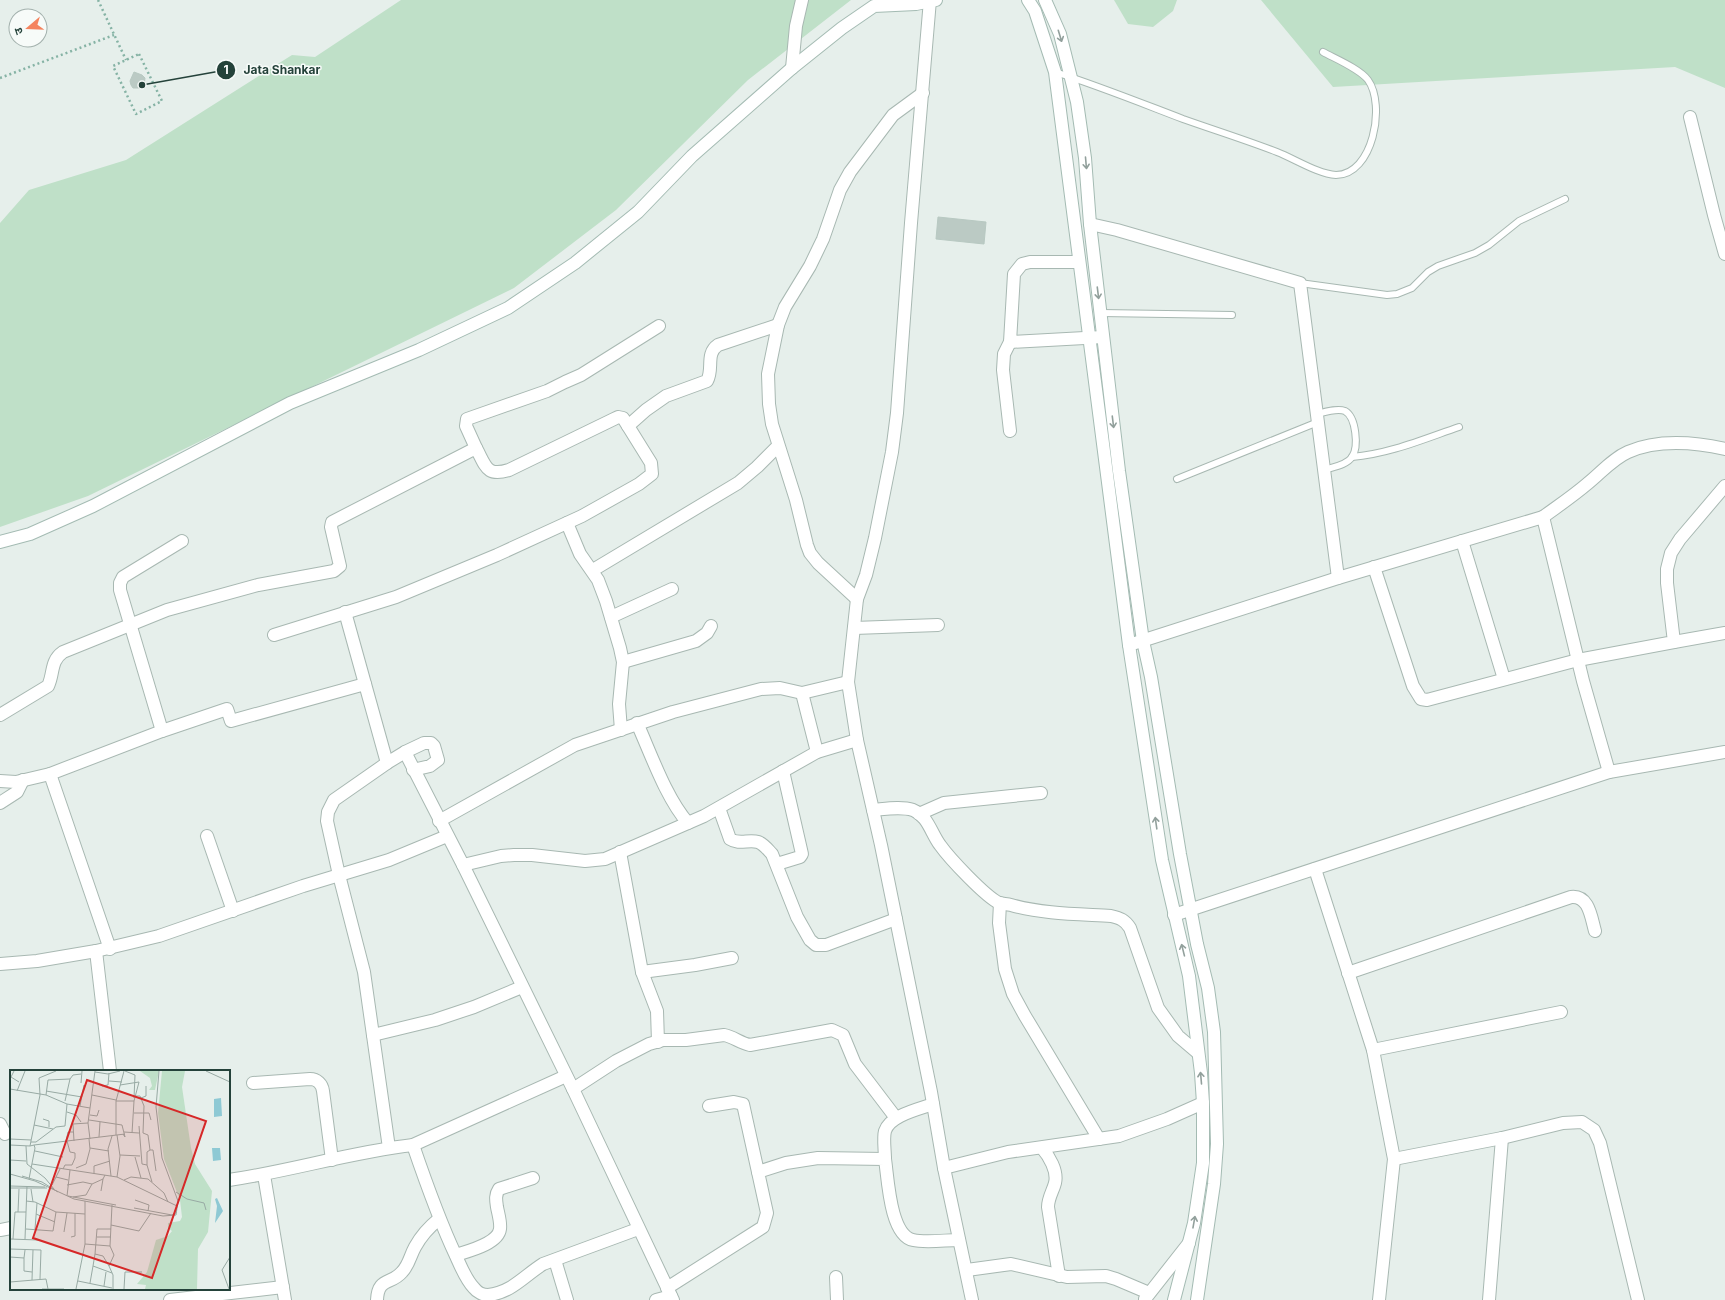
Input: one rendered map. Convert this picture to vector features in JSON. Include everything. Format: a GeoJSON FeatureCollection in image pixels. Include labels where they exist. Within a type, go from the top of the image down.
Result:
{"type":"FeatureCollection","features":[{"type":"Feature","properties":{"kind":"street"},"geometry":{"type":"LineString","coordinates":[[792,68],[796,26],[802,0]]}},
{"type":"Feature","properties":{"kind":"street"},"geometry":{"type":"LineString","coordinates":[[1028,0],[1035,11],[1055,72],[1088,338],[1129,645],[1162,860],[1189,976],[1198,1053],[1203,1103],[1203,1163],[1194,1223],[1174,1300]]}},
{"type":"Feature","properties":{"kind":"street"},"geometry":{"type":"LineString","coordinates":[[1045,0],[1060,34],[1077,102],[1082,131],[1090,224],[1119,471],[1144,641],[1180,854],[1208,988],[1214,1032],[1217,1094],[1217,1144],[1214,1184],[1197,1300]]}},
{"type":"Feature","properties":{"kind":"street"},"geometry":{"type":"LineString","coordinates":[[0,542],[30,534],[79,512],[203,449],[290,402],[419,350],[508,308],[575,263],[638,212],[692,156],[792,68],[842,28],[874,6],[906,2],[932,1],[910,223],[897,413],[892,452],[870,559],[857,599],[848,682],[857,740],[896,919],[933,1104],[944,1168],[959,1240],[967,1270],[972,1300]]}},
{"type":"Feature","properties":{"kind":"street"},"geometry":{"type":"LineString","coordinates":[[857,599],[818,563],[810,553],[804,536],[791,483],[772,424],[769,404],[768,374],[778,325],[785,307],[813,260],[840,190],[850,172],[893,115],[923,93]]}},
{"type":"Feature","properties":{"kind":"street"},"geometry":{"type":"LineString","coordinates":[[1690,117],[1725,254]]}},
{"type":"Feature","properties":{"kind":"street"},"geometry":{"type":"LineString","coordinates":[[1090,224],[1117,230],[1300,283],[1338,578]]}},
{"type":"Feature","properties":{"kind":"street"},"geometry":{"type":"LineString","coordinates":[[1010,432],[1003,370],[1004,354],[1010,342],[1014,274],[1022,264],[1030,262],[1079,262]]}},
{"type":"Feature","properties":{"kind":"street"},"geometry":{"type":"LineString","coordinates":[[628,426],[646,410],[666,396],[707,381],[711,371],[710,356],[714,347],[778,325]]}},
{"type":"Feature","properties":{"kind":"street"},"geometry":{"type":"LineString","coordinates":[[274,635],[379,602],[424,586],[567,524],[640,484],[652,474],[650,463],[623,418],[618,417],[501,473],[493,473],[488,470],[466,426],[467,419],[540,393],[581,374],[659,326]]}},
{"type":"Feature","properties":{"kind":"street"},"geometry":{"type":"LineString","coordinates":[[1010,342],[1103,337]]}},
{"type":"Feature","properties":{"kind":"street"},"geometry":{"type":"LineString","coordinates":[[1129,645],[1338,578],[1543,516],[1588,484],[1612,461],[1628,451],[1653,445],[1678,443],[1725,450]]}},
{"type":"Feature","properties":{"kind":"street"},"geometry":{"type":"LineString","coordinates":[[593,570],[738,484],[778,446]]}},
{"type":"Feature","properties":{"kind":"street"},"geometry":{"type":"LineString","coordinates":[[0,715],[48,686],[54,663],[58,655],[63,652],[166,610],[258,584],[334,571],[340,566],[331,527],[332,522],[476,448]]}},
{"type":"Feature","properties":{"kind":"street"},"geometry":{"type":"LineString","coordinates":[[1674,642],[1667,583],[1667,570],[1672,553],[1680,539],[1725,486]]}},
{"type":"Feature","properties":{"kind":"street"},"geometry":{"type":"LineString","coordinates":[[1543,516],[1578,660],[1609,772]]}},
{"type":"Feature","properties":{"kind":"street"},"geometry":{"type":"LineString","coordinates":[[567,524],[580,554],[593,570],[606,601],[623,662],[619,704],[621,730]]}},
{"type":"Feature","properties":{"kind":"street"},"geometry":{"type":"LineString","coordinates":[[162,731],[129,624],[120,590],[120,583],[123,577],[182,541]]}},
{"type":"Feature","properties":{"kind":"street"},"geometry":{"type":"LineString","coordinates":[[1462,541],[1504,679]]}},
{"type":"Feature","properties":{"kind":"street"},"geometry":{"type":"LineString","coordinates":[[1374,567],[1413,686],[1421,699],[1428,700],[1578,660],[1725,633]]}},
{"type":"Feature","properties":{"kind":"street"},"geometry":{"type":"LineString","coordinates":[[611,617],[672,589]]}},
{"type":"Feature","properties":{"kind":"street"},"geometry":{"type":"LineString","coordinates":[[345,612],[387,763]]}},
{"type":"Feature","properties":{"kind":"street"},"geometry":{"type":"LineString","coordinates":[[854,628],[938,625]]}},
{"type":"Feature","properties":{"kind":"street"},"geometry":{"type":"LineString","coordinates":[[623,662],[696,641],[708,633],[711,626]]}},
{"type":"Feature","properties":{"kind":"street"},"geometry":{"type":"LineString","coordinates":[[439,821],[575,745],[621,730],[637,723],[761,689],[780,688],[802,693],[848,682]]}},
{"type":"Feature","properties":{"kind":"street"},"geometry":{"type":"LineString","coordinates":[[0,781],[23,780],[50,774],[162,731],[227,710],[231,720],[365,684]]}},
{"type":"Feature","properties":{"kind":"street"},"geometry":{"type":"LineString","coordinates":[[802,693],[817,752]]}},
{"type":"Feature","properties":{"kind":"street"},"geometry":{"type":"LineString","coordinates":[[637,723],[670,795],[688,823]]}},
{"type":"Feature","properties":{"kind":"street"},"geometry":{"type":"LineString","coordinates":[[463,864],[514,855],[595,861],[605,859],[719,808],[817,752],[857,740]]}},
{"type":"Feature","properties":{"kind":"street"},"geometry":{"type":"LineString","coordinates":[[389,1148],[364,972],[327,821],[330,806],[334,800],[404,752],[424,743],[430,743],[434,746],[438,760],[430,766],[413,770]]}},
{"type":"Feature","properties":{"kind":"street"},"geometry":{"type":"LineString","coordinates":[[404,752],[463,864],[573,1089],[670,1295]]}},
{"type":"Feature","properties":{"kind":"street"},"geometry":{"type":"LineString","coordinates":[[1174,916],[1609,772],[1725,752]]}},
{"type":"Feature","properties":{"kind":"street"},"geometry":{"type":"LineString","coordinates":[[1147,758],[1164,757]]}},
{"type":"Feature","properties":{"kind":"street"},"geometry":{"type":"LineString","coordinates":[[776,864],[800,857],[802,854],[783,771]]}},
{"type":"Feature","properties":{"kind":"street"},"geometry":{"type":"LineString","coordinates":[[50,774],[110,949]]}},
{"type":"Feature","properties":{"kind":"street"},"geometry":{"type":"LineString","coordinates":[[0,803],[11,798],[17,792],[23,780]]}},
{"type":"Feature","properties":{"kind":"street"},"geometry":{"type":"LineString","coordinates":[[919,814],[944,803],[1041,793]]}},
{"type":"Feature","properties":{"kind":"street"},"geometry":{"type":"LineString","coordinates":[[719,808],[730,839],[734,842],[758,842],[765,846],[772,854],[797,917],[810,940],[816,945],[826,945],[896,919]]}},
{"type":"Feature","properties":{"kind":"street"},"geometry":{"type":"LineString","coordinates":[[873,810],[901,809],[912,810],[919,814],[926,821],[947,855],[969,877],[1000,903],[1032,910],[1111,916],[1125,921],[1130,928],[1158,1008],[1178,1036],[1198,1053]]}},
{"type":"Feature","properties":{"kind":"street"},"geometry":{"type":"LineString","coordinates":[[207,836],[233,911]]}},
{"type":"Feature","properties":{"kind":"street"},"geometry":{"type":"LineString","coordinates":[[0,964],[96,952],[158,936],[339,874],[389,860],[447,836]]}},
{"type":"Feature","properties":{"kind":"street"},"geometry":{"type":"LineString","coordinates":[[620,852],[642,972],[657,1012],[658,1042]]}},
{"type":"Feature","properties":{"kind":"street"},"geometry":{"type":"LineString","coordinates":[[1314,869],[1373,1050],[1394,1159],[1379,1300]]}},
{"type":"Feature","properties":{"kind":"street"},"geometry":{"type":"LineString","coordinates":[[1348,973],[1571,896],[1578,896],[1584,899],[1596,931]]}},
{"type":"Feature","properties":{"kind":"street"},"geometry":{"type":"LineString","coordinates":[[1000,903],[999,923],[1002,946],[1006,969],[1013,994],[1099,1139]]}},
{"type":"Feature","properties":{"kind":"street"},"geometry":{"type":"LineString","coordinates":[[96,952],[110,1070]]}},
{"type":"Feature","properties":{"kind":"street"},"geometry":{"type":"LineString","coordinates":[[642,972],[695,966],[732,958]]}},
{"type":"Feature","properties":{"kind":"street"},"geometry":{"type":"LineString","coordinates":[[373,1035],[435,1020],[474,1007],[522,987]]}},
{"type":"Feature","properties":{"kind":"street"},"geometry":{"type":"LineString","coordinates":[[1373,1050],[1561,1012]]}},
{"type":"Feature","properties":{"kind":"street"},"geometry":{"type":"LineString","coordinates":[[573,1089],[616,1061],[649,1044],[676,1039],[686,1040],[724,1035],[729,1036],[742,1044],[750,1045],[832,1030],[839,1032],[846,1041],[854,1064],[896,1118]]}},
{"type":"Feature","properties":{"kind":"street"},"geometry":{"type":"LineString","coordinates":[[230,1180],[264,1175],[389,1148],[413,1145],[566,1076]]}},
{"type":"Feature","properties":{"kind":"street"},"geometry":{"type":"LineString","coordinates":[[253,1084],[310,1079],[314,1079],[319,1083],[324,1091],[332,1160]]}},
{"type":"Feature","properties":{"kind":"street"},"geometry":{"type":"LineString","coordinates":[[656,1300],[670,1295],[763,1227],[767,1213],[743,1104],[734,1102],[709,1106]]}},
{"type":"Feature","properties":{"kind":"street"},"geometry":{"type":"LineString","coordinates":[[944,1168],[1008,1152],[1119,1136],[1167,1119],[1203,1103]]}},
{"type":"Feature","properties":{"kind":"street"},"geometry":{"type":"LineString","coordinates":[[933,1104],[896,1118],[891,1122],[885,1131],[885,1159],[895,1218],[899,1229],[906,1237],[914,1240],[959,1240]]}},
{"type":"Feature","properties":{"kind":"street"},"geometry":{"type":"LineString","coordinates":[[1394,1159],[1502,1138],[1563,1123],[1582,1122],[1594,1130],[1600,1143],[1638,1300]]}},
{"type":"Feature","properties":{"kind":"street"},"geometry":{"type":"LineString","coordinates":[[1489,1300],[1502,1138]]}},
{"type":"Feature","properties":{"kind":"street"},"geometry":{"type":"LineString","coordinates":[[413,1145],[439,1219],[467,1279],[475,1289],[481,1293],[487,1295],[508,1289],[517,1285],[530,1272],[555,1260],[638,1229]]}},
{"type":"Feature","properties":{"kind":"street"},"geometry":{"type":"LineString","coordinates":[[1042,1148],[1048,1155],[1055,1176],[1055,1182],[1048,1201],[1048,1207],[1059,1276]]}},
{"type":"Feature","properties":{"kind":"street"},"geometry":{"type":"LineString","coordinates":[[758,1172],[786,1163],[818,1158],[885,1159]]}},
{"type":"Feature","properties":{"kind":"street"},"geometry":{"type":"LineString","coordinates":[[264,1175],[285,1300]]}},
{"type":"Feature","properties":{"kind":"street"},"geometry":{"type":"LineString","coordinates":[[456,1255],[491,1241],[497,1236],[500,1229],[496,1193],[499,1189],[533,1178]]}},
{"type":"Feature","properties":{"kind":"street"},"geometry":{"type":"LineString","coordinates":[[377,1300],[380,1286],[400,1274],[407,1266],[415,1247],[423,1235],[439,1219]]}},
{"type":"Feature","properties":{"kind":"street"},"geometry":{"type":"LineString","coordinates":[[0,1230],[10,1228]]}},
{"type":"Feature","properties":{"kind":"street"},"geometry":{"type":"LineString","coordinates":[[967,1270],[1012,1264],[1059,1276],[1106,1276],[1116,1279],[1146,1297],[1189,1243]]}},
{"type":"Feature","properties":{"kind":"street"},"geometry":{"type":"LineString","coordinates":[[555,1260],[567,1300]]}},
{"type":"Feature","properties":{"kind":"street"},"geometry":{"type":"LineString","coordinates":[[836,1277],[837,1300]]}},
{"type":"Feature","properties":{"kind":"street"},"geometry":{"type":"LineString","coordinates":[[170,1300],[186,1296],[283,1286]]}},
{"type":"Feature","properties":{"kind":"lane"},"geometry":{"type":"LineString","coordinates":[[1055,72],[1278,152],[1326,173],[1337,175],[1348,173],[1358,165],[1369,148],[1373,138],[1376,119],[1376,98],[1374,89],[1364,75],[1323,52]]}},
{"type":"Feature","properties":{"kind":"lane"},"geometry":{"type":"LineString","coordinates":[[1300,283],[1387,295],[1397,294],[1412,288],[1428,272],[1438,266],[1475,253],[1519,221],[1565,199]]}},
{"type":"Feature","properties":{"kind":"lane"},"geometry":{"type":"LineString","coordinates":[[1101,313],[1232,315]]}},
{"type":"Feature","properties":{"kind":"lane"},"geometry":{"type":"LineString","coordinates":[[1176,479],[1334,410],[1344,411],[1351,416],[1354,426],[1355,449],[1352,457],[1347,462],[1324,470]]}},
{"type":"Feature","properties":{"kind":"lane"},"geometry":{"type":"LineString","coordinates":[[1352,457],[1388,451],[1460,427]]}},
{"type":"Feature","properties":{"kind":"path"},"geometry":{"type":"LineString","coordinates":[[98,0],[126,60]]}},
{"type":"Feature","properties":{"kind":"path"},"geometry":{"type":"LineString","coordinates":[[0,78],[114,35]]}},
{"type":"Feature","properties":{"kind":"path"},"geometry":{"type":"LineString","coordinates":[[139,54],[162,101],[136,114],[113,66],[126,60],[139,54]]}},
{"type":"Feature","properties":{"kind":"green space"},"geometry":{"type":"Polygon","coordinates":[[[401,0],[851,0],[748,80],[616,210],[514,288],[88,496],[0,527],[0,223],[29,190],[126,160],[292,55],[315,57],[401,0]]]}},
{"type":"Feature","properties":{"kind":"green space"},"geometry":{"type":"Polygon","coordinates":[[[1114,0],[1177,0],[1173,11],[1153,27],[1128,24],[1114,0]]]}},
{"type":"Feature","properties":{"kind":"green space"},"geometry":{"type":"Polygon","coordinates":[[[1261,0],[1725,0],[1725,88],[1675,67],[1333,87],[1261,0]]]}},
{"type":"Feature","properties":{"kind":"building"},"geometry":{"type":"Polygon","coordinates":[[[134,72],[145,78],[144,86],[141,88],[133,88],[131,85],[130,81],[134,72]]]}},
{"type":"Feature","properties":{"kind":"building"},"geometry":{"type":"Polygon","coordinates":[[[938,217],[986,222],[984,244],[936,239],[938,217]]]}},
{"type":"Feature","properties":{"kind":"place","name":"Jata Shankar"},"geometry":{"type":"Point","coordinates":[142,85]}}]}
